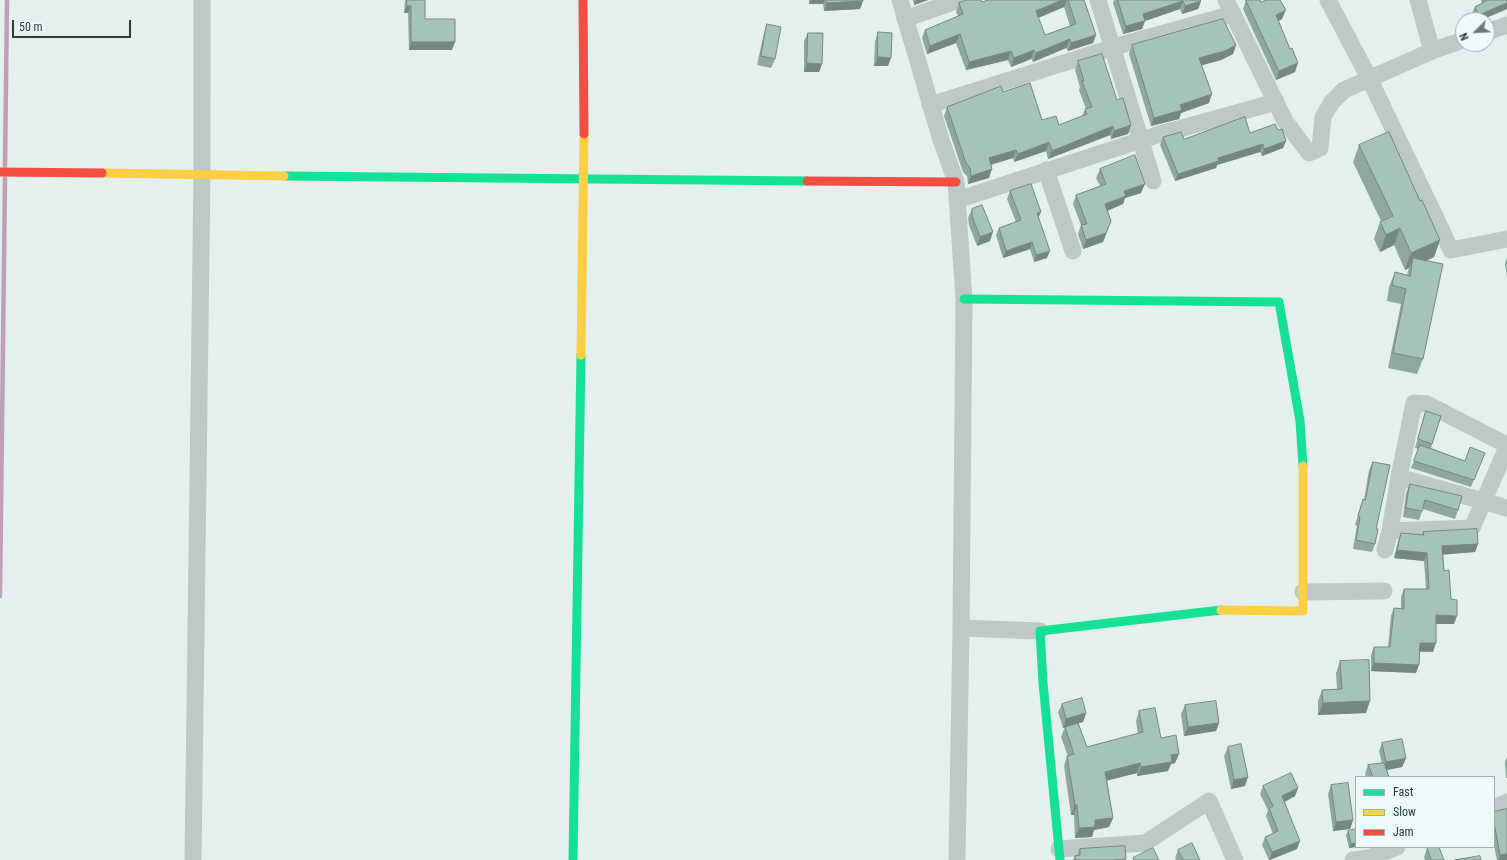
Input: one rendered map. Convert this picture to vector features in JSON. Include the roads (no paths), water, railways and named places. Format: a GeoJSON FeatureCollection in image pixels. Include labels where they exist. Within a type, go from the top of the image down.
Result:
{"type":"FeatureCollection","features":[{"type":"Feature","properties":{"kind":"street"},"geometry":{"type":"LineString","coordinates":[[193,860],[202,173],[202,0]]}},
{"type":"Feature","properties":{"kind":"street"},"geometry":{"type":"LineString","coordinates":[[573,860],[584,180],[583,0]]}},
{"type":"Feature","properties":{"kind":"street"},"geometry":{"type":"LineString","coordinates":[[900,0],[930,105],[956,182],[964,299],[957,860]]}},
{"type":"Feature","properties":{"kind":"street"},"geometry":{"type":"LineString","coordinates":[[905,19],[959,0]]}},
{"type":"Feature","properties":{"kind":"street"},"geometry":{"type":"LineString","coordinates":[[1098,0],[1142,140],[1153,181]]}},
{"type":"Feature","properties":{"kind":"street"},"geometry":{"type":"LineString","coordinates":[[1328,0],[1369,78],[1451,250],[1507,239]]}},
{"type":"Feature","properties":{"kind":"street"},"geometry":{"type":"LineString","coordinates":[[1418,0],[1432,51]]}},
{"type":"Feature","properties":{"kind":"street"},"geometry":{"type":"LineString","coordinates":[[930,105],[1113,47],[1230,7],[1285,121],[1308,153],[1320,148],[1323,117],[1332,102],[1344,90],[1432,51],[1455,43]]}},
{"type":"Feature","properties":{"kind":"street"},"geometry":{"type":"LineString","coordinates":[[1495,29],[1507,25]]}},
{"type":"Feature","properties":{"kind":"street"},"geometry":{"type":"LineString","coordinates":[[957,200],[1142,140],[1276,102]]}},
{"type":"Feature","properties":{"kind":"street"},"geometry":{"type":"LineString","coordinates":[[1046,170],[1073,251]]}},
{"type":"Feature","properties":{"kind":"street"},"geometry":{"type":"LineString","coordinates":[[0,172],[202,173],[584,180],[956,182]]}},
{"type":"Feature","properties":{"kind":"street"},"geometry":{"type":"LineString","coordinates":[[961,628],[1040,631],[1216,610],[1303,611],[1304,592],[1300,421],[1279,302],[964,299]]}},
{"type":"Feature","properties":{"kind":"street"},"geometry":{"type":"LineString","coordinates":[[1385,550],[1390,531],[1414,403],[1427,404],[1507,446],[1485,502],[1472,528],[1390,531]]}},
{"type":"Feature","properties":{"kind":"street"},"geometry":{"type":"LineString","coordinates":[[1399,477],[1507,508]]}},
{"type":"Feature","properties":{"kind":"street"},"geometry":{"type":"LineString","coordinates":[[1304,592],[1384,592]]}},
{"type":"Feature","properties":{"kind":"street"},"geometry":{"type":"LineString","coordinates":[[1040,631],[1043,683],[1059,854],[1145,842],[1209,800],[1235,860]]}},
{"type":"Feature","properties":{"kind":"street"},"geometry":{"type":"LineString","coordinates":[[1495,808],[1507,802]]}},
{"type":"Feature","properties":{"kind":"street"},"geometry":{"type":"LineString","coordinates":[[1353,860],[1369,858],[1394,848]]}},
{"type":"Feature","properties":{"kind":"waterway"},"geometry":{"type":"LineString","coordinates":[[5,166],[7,0]]}},
{"type":"Feature","properties":{"kind":"waterway"},"geometry":{"type":"LineString","coordinates":[[0,596],[5,178]]}}]}
